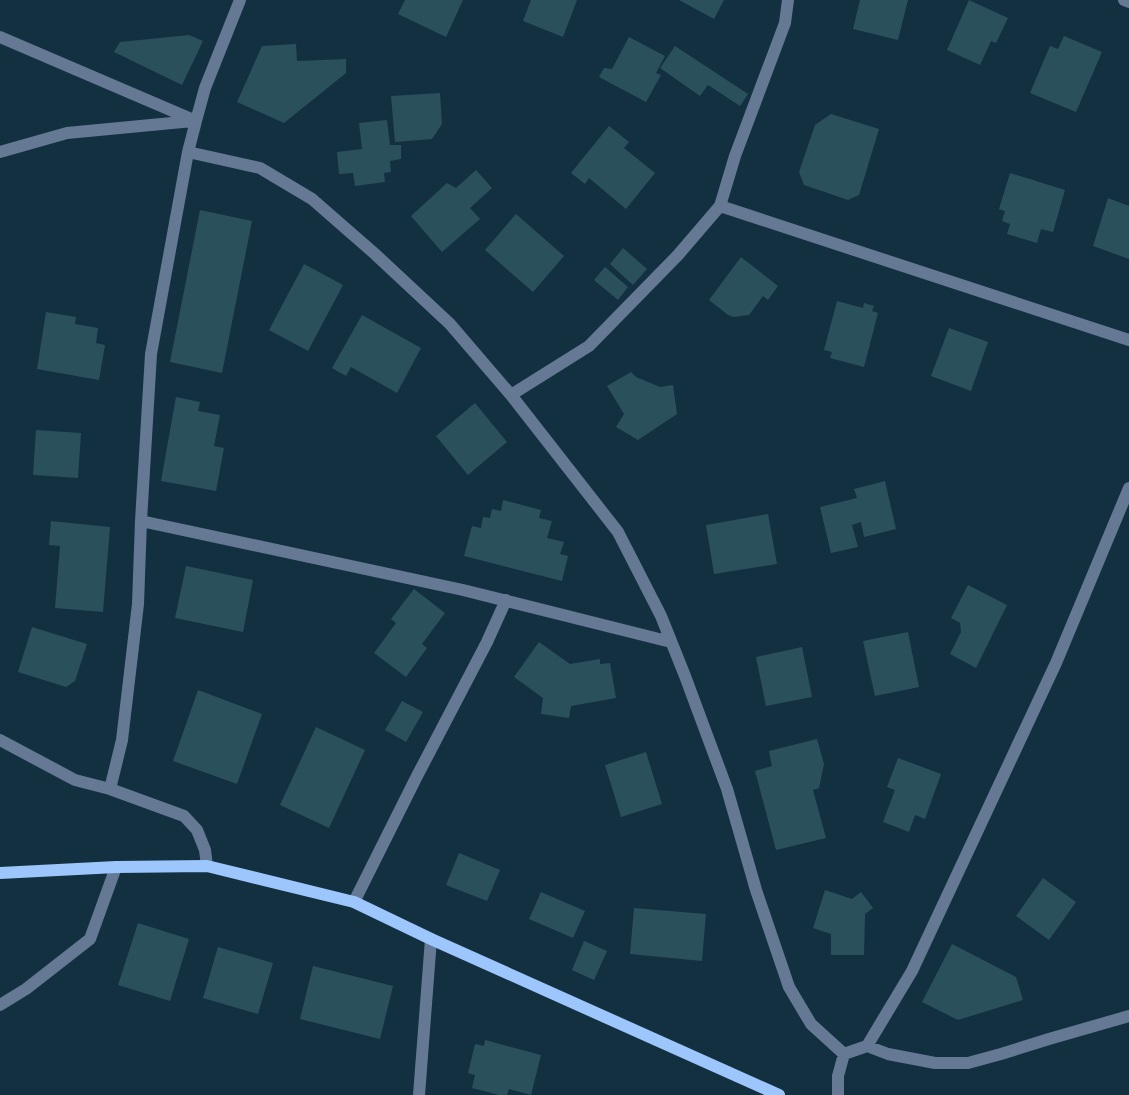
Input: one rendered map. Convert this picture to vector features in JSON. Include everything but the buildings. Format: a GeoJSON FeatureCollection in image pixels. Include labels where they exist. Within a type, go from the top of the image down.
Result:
{"type":"FeatureCollection","features":[{"type":"Feature","properties":{"kind":"main road"},"geometry":{"type":"LineString","coordinates":[[0,873],[116,867],[207,866],[354,902],[779,1095]]}},
{"type":"Feature","properties":{"kind":"street"},"geometry":{"type":"LineString","coordinates":[[110,789],[122,740],[137,614],[151,354],[188,152],[205,88],[240,0]]}},
{"type":"Feature","properties":{"kind":"street"},"geometry":{"type":"LineString","coordinates":[[510,395],[589,346],[678,256],[720,206],[735,156],[784,23],[788,0]]}},
{"type":"Feature","properties":{"kind":"street"},"geometry":{"type":"LineString","coordinates":[[1124,0],[1129,2]]}},
{"type":"Feature","properties":{"kind":"street"},"geometry":{"type":"LineString","coordinates":[[0,36],[196,121]]}},
{"type":"Feature","properties":{"kind":"street"},"geometry":{"type":"LineString","coordinates":[[0,152],[67,133],[196,121]]}},
{"type":"Feature","properties":{"kind":"street"},"geometry":{"type":"LineString","coordinates":[[188,152],[260,168],[312,199],[375,254],[450,324],[510,395],[618,532],[661,616],[685,676],[727,789],[756,890],[789,986],[811,1024],[844,1054]]}},
{"type":"Feature","properties":{"kind":"street"},"geometry":{"type":"LineString","coordinates":[[720,206],[1129,340]]}},
{"type":"Feature","properties":{"kind":"street"},"geometry":{"type":"LineString","coordinates":[[868,1046],[912,971],[1056,663],[1129,489]]}},
{"type":"Feature","properties":{"kind":"street"},"geometry":{"type":"LineString","coordinates":[[141,521],[506,600],[671,642]]}},
{"type":"Feature","properties":{"kind":"street"},"geometry":{"type":"LineString","coordinates":[[354,902],[487,642],[506,600]]}},
{"type":"Feature","properties":{"kind":"street"},"geometry":{"type":"LineString","coordinates":[[0,740],[75,780],[110,789],[184,816],[197,830],[205,850],[207,866]]}},
{"type":"Feature","properties":{"kind":"street"},"geometry":{"type":"LineString","coordinates":[[0,1005],[26,989],[90,939],[116,867]]}},
{"type":"Feature","properties":{"kind":"street"},"geometry":{"type":"LineString","coordinates":[[419,1095],[432,939]]}},
{"type":"Feature","properties":{"kind":"street"},"geometry":{"type":"LineString","coordinates":[[844,1054],[868,1046],[888,1054],[935,1063],[968,1063],[1129,1016]]}},
{"type":"Feature","properties":{"kind":"street"},"geometry":{"type":"LineString","coordinates":[[838,1095],[838,1076],[844,1054]]}}]}
